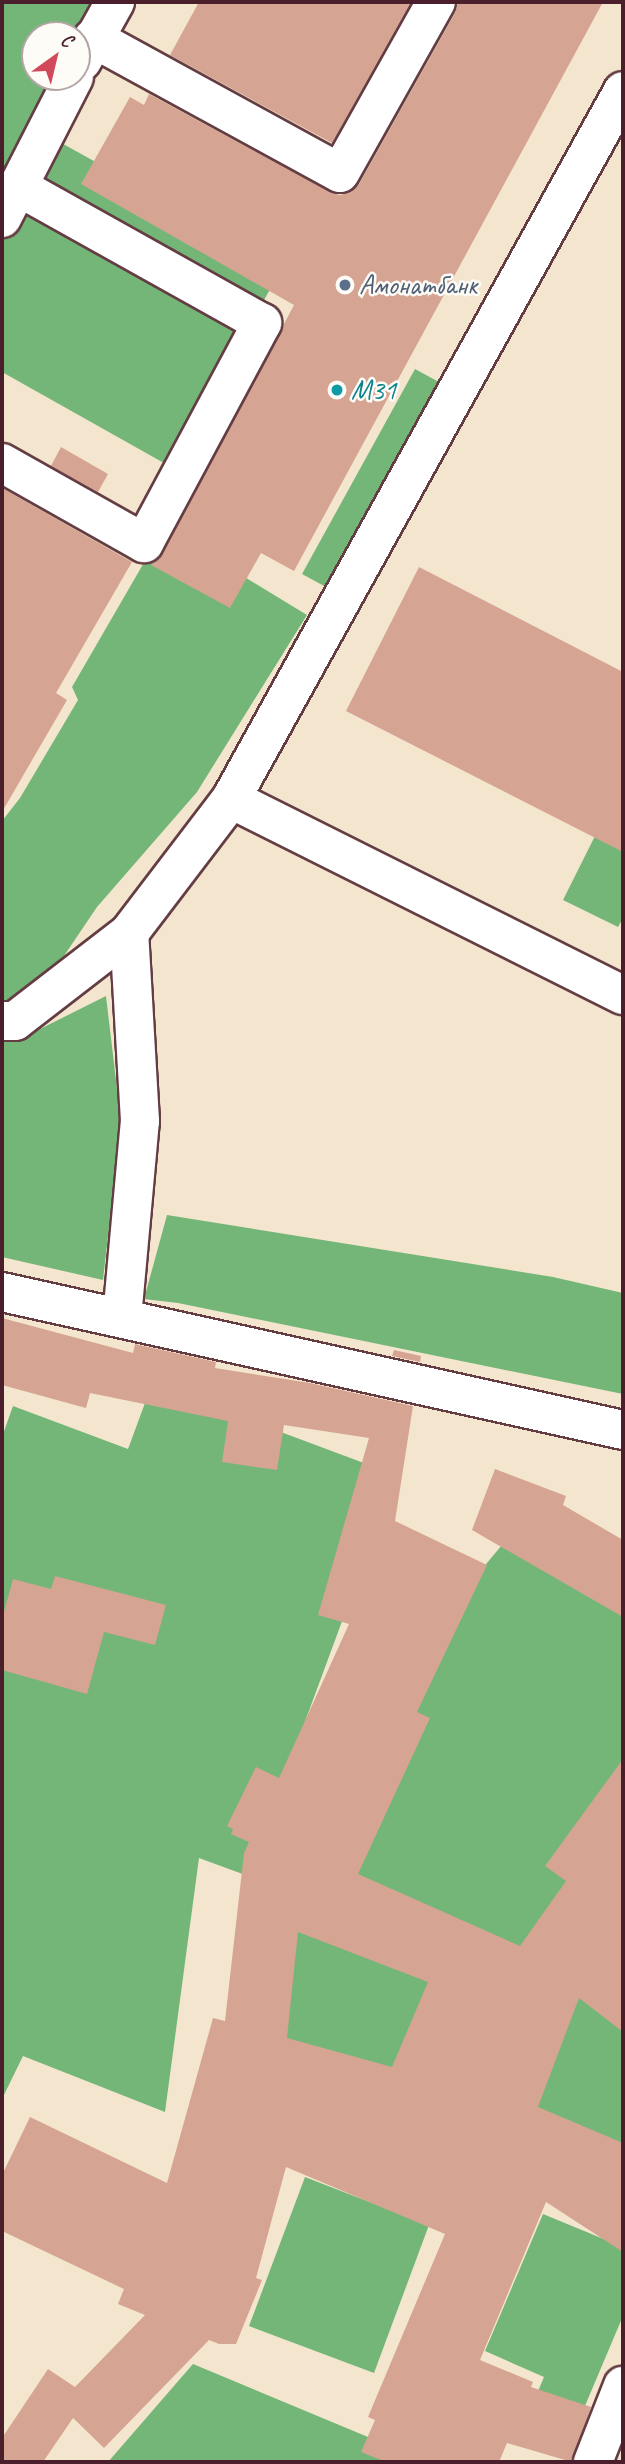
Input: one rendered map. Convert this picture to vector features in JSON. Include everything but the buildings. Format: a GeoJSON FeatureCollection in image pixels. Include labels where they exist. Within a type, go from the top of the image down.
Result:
{"type":"FeatureCollection","features":[{"type":"Feature","properties":{"kind":"street"},"geometry":{"type":"LineString","coordinates":[[91,44],[115,2]]}},
{"type":"Feature","properties":{"kind":"street"},"geometry":{"type":"LineString","coordinates":[[91,57],[340,173],[436,2]]}},
{"type":"Feature","properties":{"kind":"street"},"geometry":{"type":"LineString","coordinates":[[2,463],[144,543],[262,323],[10,202],[67,91]]}},
{"type":"Feature","properties":{"kind":"street"},"geometry":{"type":"LineString","coordinates":[[2,1021],[15,1021],[129,933],[232,799],[623,91]]}},
{"type":"Feature","properties":{"kind":"street"},"geometry":{"type":"LineString","coordinates":[[232,799],[623,995]]}},
{"type":"Feature","properties":{"kind":"street"},"geometry":{"type":"LineString","coordinates":[[121,1318],[140,1121],[129,933]]}},
{"type":"Feature","properties":{"kind":"street"},"geometry":{"type":"LineString","coordinates":[[2,1292],[623,1430]]}},
{"type":"Feature","properties":{"kind":"street"},"geometry":{"type":"LineString","coordinates":[[593,2462],[623,2386]]}},
{"type":"Feature","properties":{"kind":"green space"},"geometry":{"type":"Polygon","coordinates":[[[2,2],[112,2],[91,22],[21,21],[21,91],[62,91],[2,201],[2,2]]]}},
{"type":"Feature","properties":{"kind":"green space"},"geometry":{"type":"Polygon","coordinates":[[[56,140],[283,266],[171,467],[2,372],[2,236],[56,140]]]}},
{"type":"Feature","properties":{"kind":"green space"},"geometry":{"type":"Polygon","coordinates":[[[415,369],[450,388],[337,593],[302,574],[415,369]]]}},
{"type":"Feature","properties":{"kind":"green space"},"geometry":{"type":"Polygon","coordinates":[[[164,528],[307,615],[197,792],[97,907],[43,987],[2,1005],[2,821],[20,798],[78,700],[72,687],[164,528]]]}},
{"type":"Feature","properties":{"kind":"green space"},"geometry":{"type":"Polygon","coordinates":[[[623,780],[623,918],[618,927],[563,900],[623,780]]]}},
{"type":"Feature","properties":{"kind":"green space"},"geometry":{"type":"Polygon","coordinates":[[[106,996],[121,1122],[103,1280],[2,1257],[2,1039],[26,1036],[106,996]]]}},
{"type":"Feature","properties":{"kind":"green space"},"geometry":{"type":"Polygon","coordinates":[[[167,1215],[553,1277],[623,1293],[623,1394],[178,1303],[144,1299],[167,1215]]]}},
{"type":"Feature","properties":{"kind":"green space"},"geometry":{"type":"Polygon","coordinates":[[[152,1384],[396,1475],[248,1876],[199,1858],[165,2112],[23,2056],[2,2099],[2,1437],[13,1406],[128,1449],[152,1384]]]}},
{"type":"Feature","properties":{"kind":"green space"},"geometry":{"type":"Polygon","coordinates":[[[528,1514],[623,1557],[623,2162],[616,2183],[239,2056],[450,1607],[528,1514]]]}},
{"type":"Feature","properties":{"kind":"green space"},"geometry":{"type":"Polygon","coordinates":[[[305,2177],[429,2225],[374,2373],[249,2326],[305,2177]]]}},
{"type":"Feature","properties":{"kind":"green space"},"geometry":{"type":"Polygon","coordinates":[[[543,2214],[623,2247],[623,2316],[568,2446],[523,2427],[544,2377],[485,2351],[543,2214]]]}},
{"type":"Feature","properties":{"kind":"green space"},"geometry":{"type":"Polygon","coordinates":[[[193,2364],[392,2447],[420,2462],[108,2462],[193,2364]]]}},
{"type":"Feature","properties":{"kind":"place","name":"Амонатбанк"},"geometry":{"type":"Point","coordinates":[345,285]}},
{"type":"Feature","properties":{"kind":"place","name":"М31"},"geometry":{"type":"Point","coordinates":[337,390]}}]}
